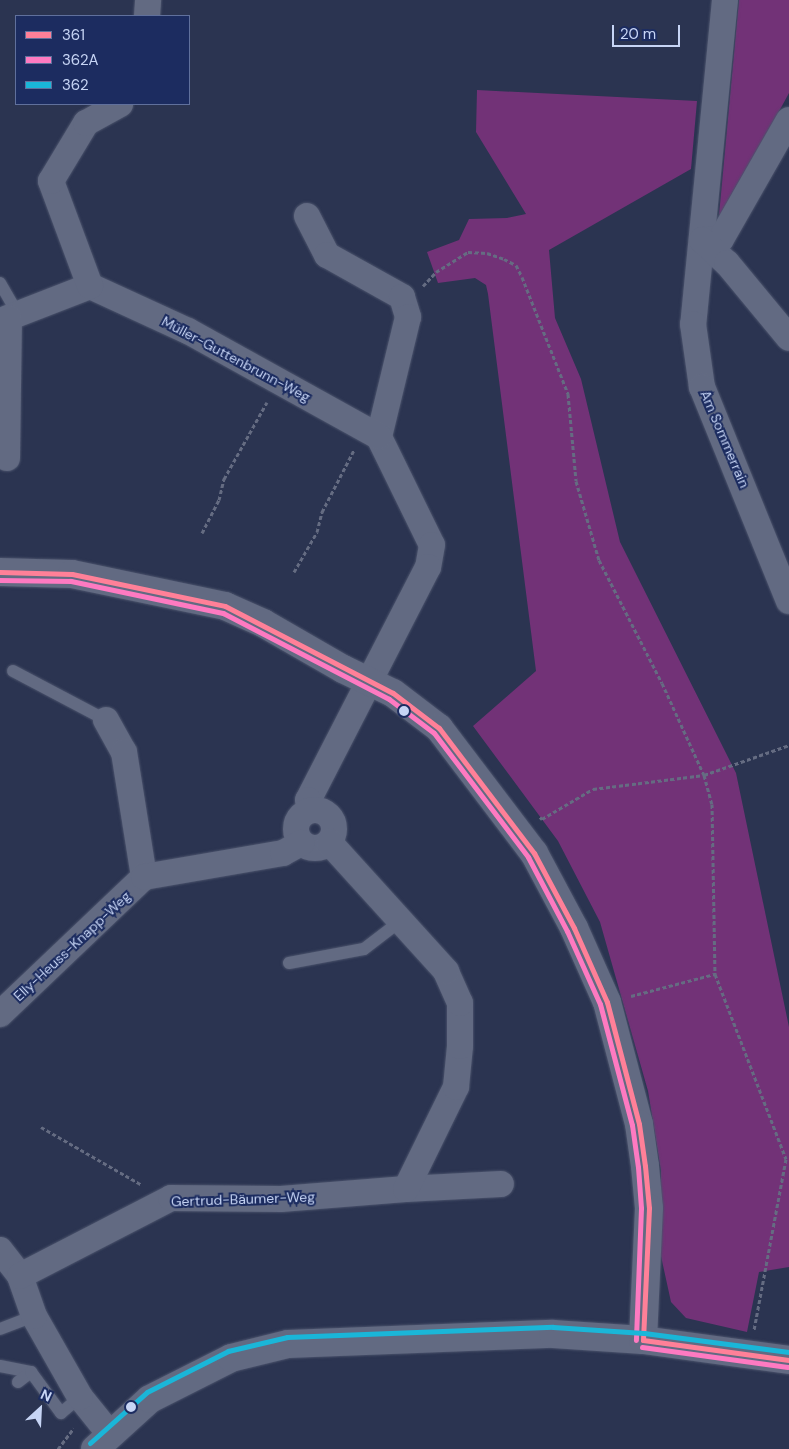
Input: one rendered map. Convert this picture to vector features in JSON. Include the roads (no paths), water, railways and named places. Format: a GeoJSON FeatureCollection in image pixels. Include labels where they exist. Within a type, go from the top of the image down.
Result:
{"type":"FeatureCollection","features":[{"type":"Feature","properties":{"kind":"street"},"geometry":{"type":"LineString","coordinates":[[148,0],[148,15]]}},
{"type":"Feature","properties":{"kind":"street","name":"Am Sommerrain"},"geometry":{"type":"LineString","coordinates":[[725,0],[693,324],[702,387],[789,601]]}},
{"type":"Feature","properties":{"kind":"street"},"geometry":{"type":"LineString","coordinates":[[7,458],[9,318],[48,297],[90,286],[51,181],[69,141],[86,123],[118,105]]}},
{"type":"Feature","properties":{"kind":"street"},"geometry":{"type":"LineString","coordinates":[[702,240],[721,239],[789,120]]}},
{"type":"Feature","properties":{"kind":"street"},"geometry":{"type":"LineString","coordinates":[[307,216],[327,254],[402,297],[408,317],[372,434],[432,545],[428,567],[308,800],[312,810]]}},
{"type":"Feature","properties":{"kind":"street"},"geometry":{"type":"LineString","coordinates":[[702,240],[727,263],[789,338]]}},
{"type":"Feature","properties":{"kind":"street","name":"Müller-Guttenbrunn-Weg"},"geometry":{"type":"LineString","coordinates":[[90,286],[279,381],[372,434]]}},
{"type":"Feature","properties":{"kind":"street"},"geometry":{"type":"LineString","coordinates":[[0,572],[72,574],[225,606],[263,623],[343,669],[369,680],[414,706],[439,728],[534,853],[574,928],[607,1002],[639,1124],[645,1166],[649,1208],[644,1340]]}},
{"type":"Feature","properties":{"kind":"street"},"geometry":{"type":"LineString","coordinates":[[106,720],[124,752],[144,878],[173,865],[284,853],[301,843],[318,848],[329,842],[334,832],[332,820],[323,812],[312,810],[297,820],[296,833],[301,843]]}},
{"type":"Feature","properties":{"kind":"street"},"geometry":{"type":"LineString","coordinates":[[329,842],[399,922],[446,971],[460,1003],[460,1046],[456,1087],[406,1189]]}},
{"type":"Feature","properties":{"kind":"street","name":"Elly-Heuss-Knapp-Weg"},"geometry":{"type":"LineString","coordinates":[[0,1014],[144,878]]}},
{"type":"Feature","properties":{"kind":"street","name":"Gertrud-Bäumer-Weg"},"geometry":{"type":"LineString","coordinates":[[20,1276],[171,1198],[281,1199],[501,1184]]}},
{"type":"Feature","properties":{"kind":"street"},"geometry":{"type":"LineString","coordinates":[[0,1250],[20,1276],[34,1316],[80,1397],[102,1441],[150,1399],[231,1358],[288,1344],[553,1334],[644,1340],[789,1360]]}},
{"type":"Feature","properties":{"kind":"lane"},"geometry":{"type":"LineString","coordinates":[[0,283],[9,318]]}},
{"type":"Feature","properties":{"kind":"lane"},"geometry":{"type":"LineString","coordinates":[[13,671],[106,720]]}},
{"type":"Feature","properties":{"kind":"lane"},"geometry":{"type":"LineString","coordinates":[[289,963],[364,949],[399,922]]}},
{"type":"Feature","properties":{"kind":"lane"},"geometry":{"type":"LineString","coordinates":[[0,1329],[34,1316]]}},
{"type":"Feature","properties":{"kind":"lane"},"geometry":{"type":"LineString","coordinates":[[0,1366],[31,1372],[61,1413],[80,1397]]}},
{"type":"Feature","properties":{"kind":"lane"},"geometry":{"type":"LineString","coordinates":[[18,1382],[31,1372]]}}]}
